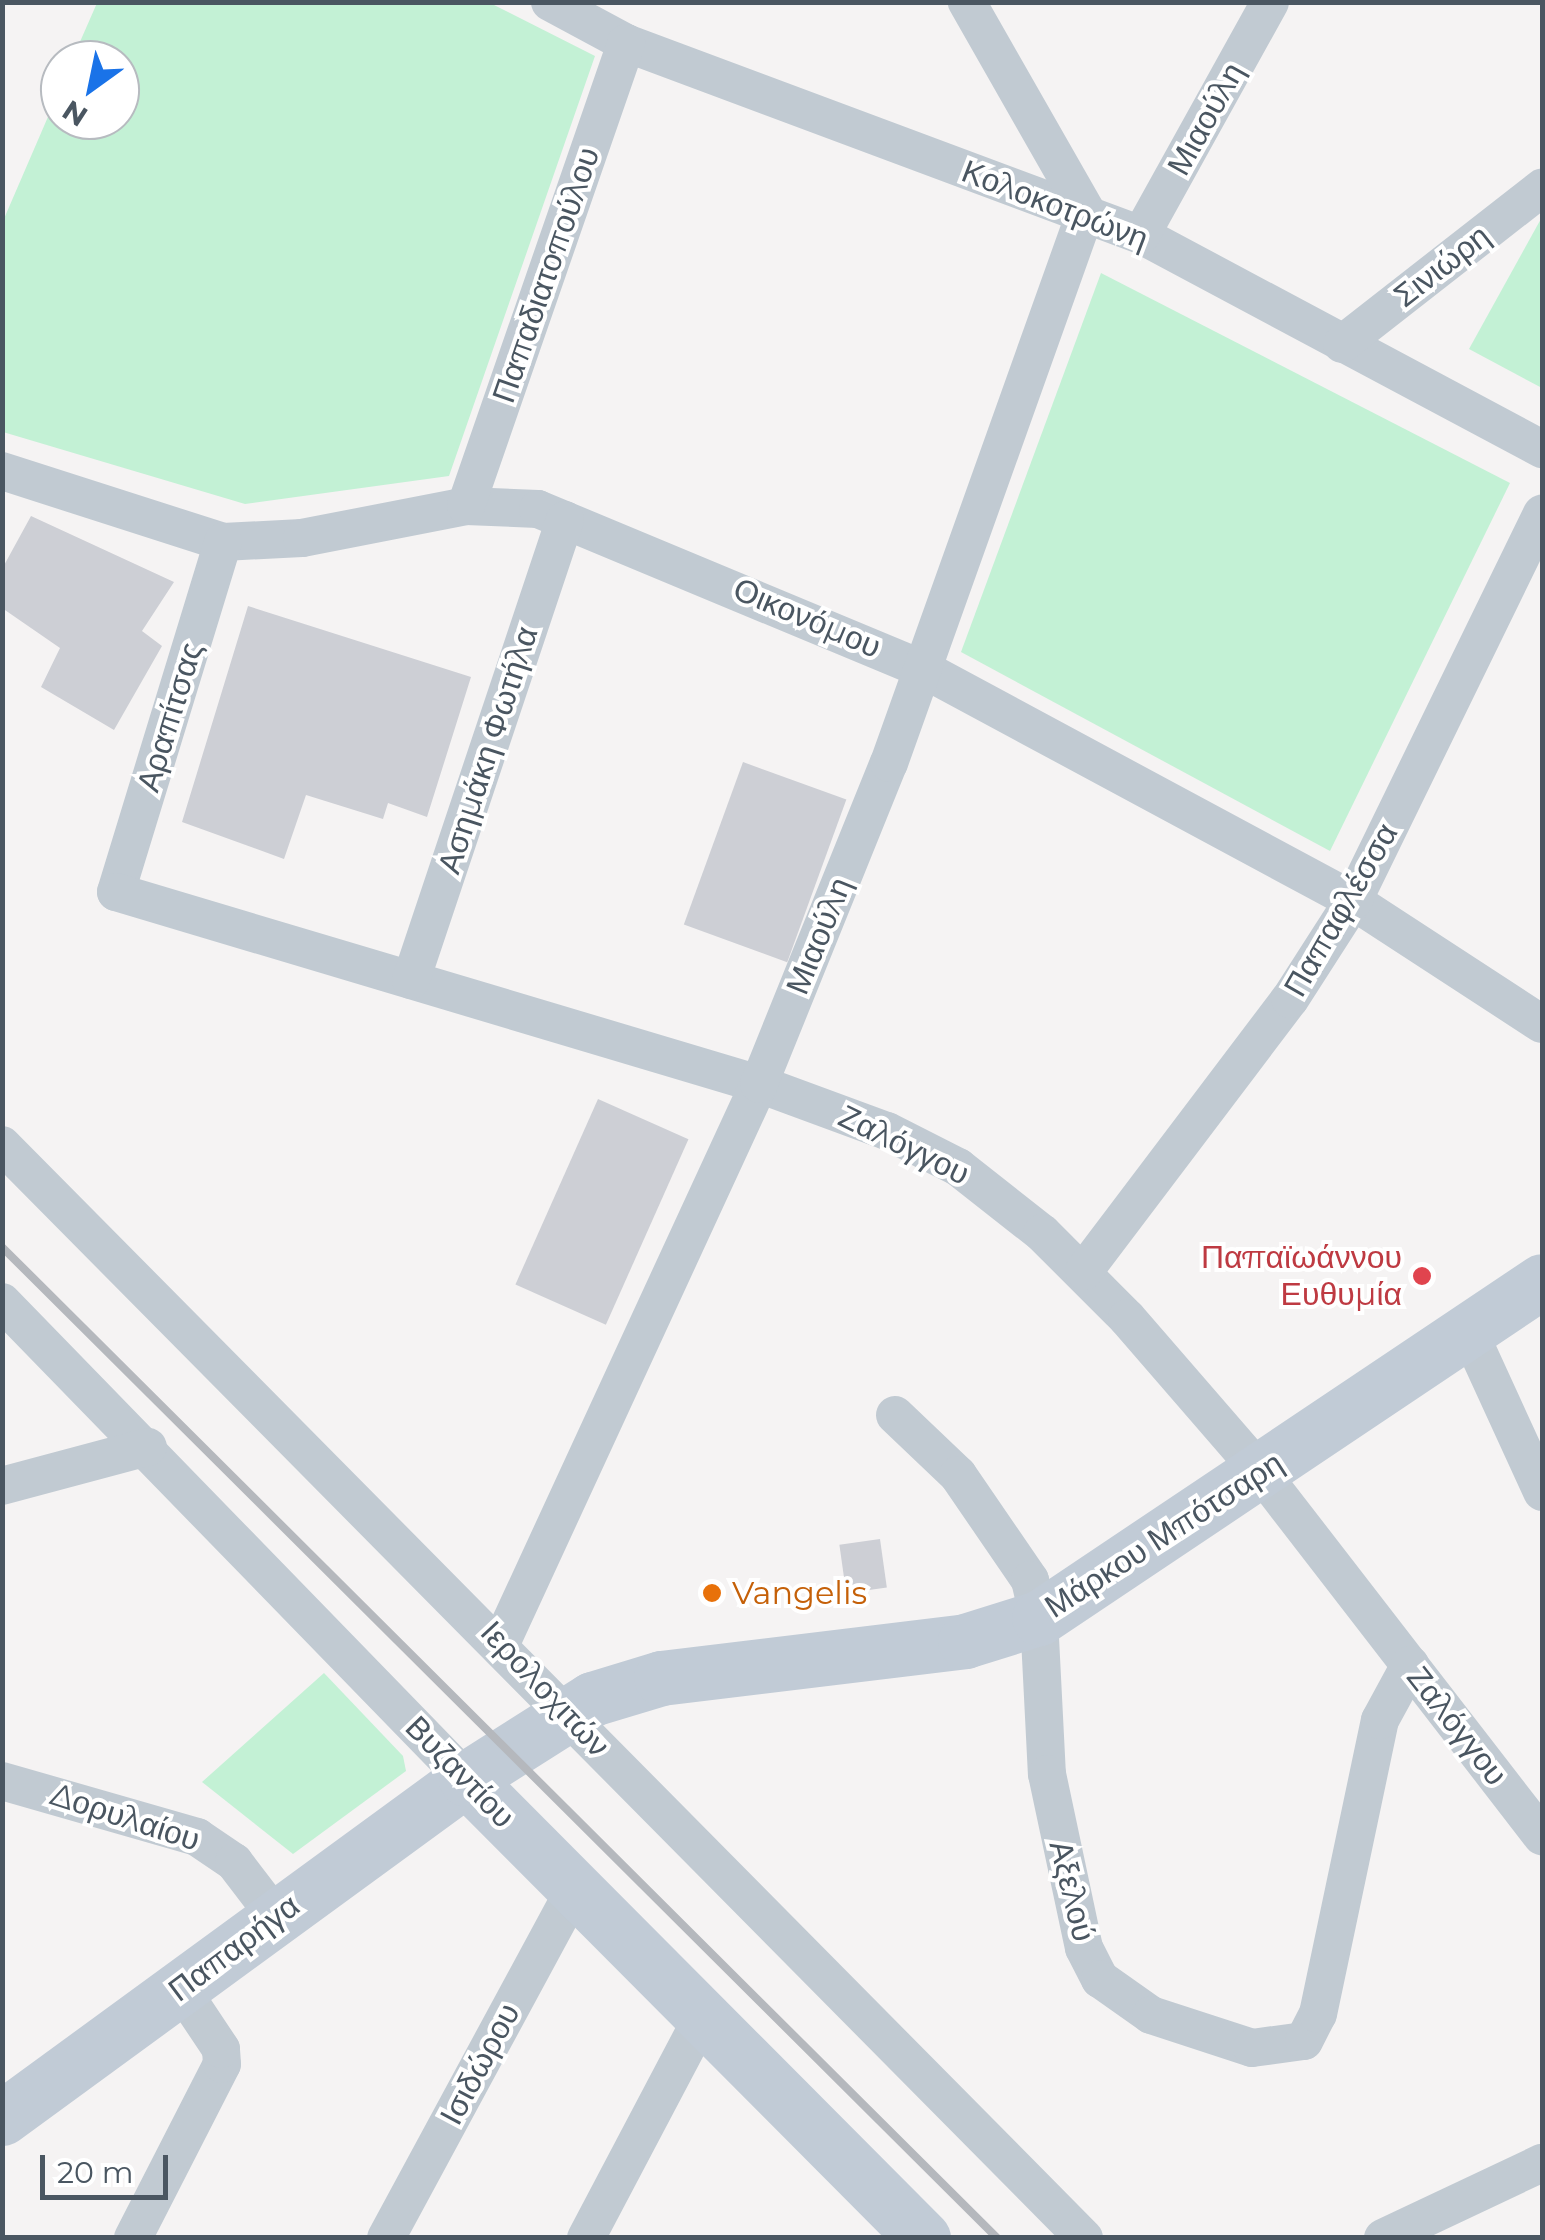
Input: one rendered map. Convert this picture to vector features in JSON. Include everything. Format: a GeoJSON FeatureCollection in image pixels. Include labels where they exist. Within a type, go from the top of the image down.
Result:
{"type":"FeatureCollection","features":[{"type":"Feature","properties":{"kind":"street","name":"Κολοκοτρώνη"},"geometry":{"type":"LineString","coordinates":[[550,2],[626,43],[1086,211],[1141,235],[1542,449]]}},
{"type":"Feature","properties":{"kind":"street"},"geometry":{"type":"LineString","coordinates":[[967,2],[1086,211]]}},
{"type":"Feature","properties":{"kind":"street","name":"Μιαούλη"},"geometry":{"type":"LineString","coordinates":[[1141,235],[1270,2]]}},
{"type":"Feature","properties":{"kind":"street","name":"Παπαδιατοπούλου"},"geometry":{"type":"LineString","coordinates":[[466,506],[626,43]]}},
{"type":"Feature","properties":{"kind":"street","name":"Σινιώρη"},"geometry":{"type":"LineString","coordinates":[[1342,344],[1542,188]]}},
{"type":"Feature","properties":{"kind":"street","name":"Μιαούλη"},"geometry":{"type":"LineString","coordinates":[[502,1641],[759,1084],[923,669],[1086,211]]}},
{"type":"Feature","properties":{"kind":"street","name":"Οικονόμου"},"geometry":{"type":"LineString","coordinates":[[8,482],[223,542],[302,538],[466,506],[523,505],[923,669],[1353,902],[1542,1024]]}},
{"type":"Feature","properties":{"kind":"street","name":"Παπαφλέσσα"},"geometry":{"type":"LineString","coordinates":[[1084,1271],[1290,999],[1353,902],[1542,514]]}},
{"type":"Feature","properties":{"kind":"street","name":"Ασημάκη Φωτήλα"},"geometry":{"type":"LineString","coordinates":[[411,980],[564,520]]}},
{"type":"Feature","properties":{"kind":"street","name":"Αραπίτσας"},"geometry":{"type":"LineString","coordinates":[[116,892],[223,542]]}},
{"type":"Feature","properties":{"kind":"street","name":"Ζαλόγγου"},"geometry":{"type":"LineString","coordinates":[[116,892],[759,1084],[887,1130],[958,1167],[1084,1271],[1262,1474],[1540,1830]]}},
{"type":"Feature","properties":{"kind":"street","name":"Ιερολοχιτών"},"geometry":{"type":"LineString","coordinates":[[2,1145],[502,1641],[566,1714],[1084,2238]]}},
{"type":"Feature","properties":{"kind":"street","name":"Μάρκου Μπότσαρη"},"geometry":{"type":"LineString","coordinates":[[466,1779],[566,1714],[636,1683],[966,1641],[1040,1618],[1262,1474],[1542,1281]]}},
{"type":"Feature","properties":{"kind":"street","name":"Βυζαντίου"},"geometry":{"type":"LineString","coordinates":[[2,1302],[148,1447],[574,1891],[923,2238]]}},
{"type":"Feature","properties":{"kind":"street"},"geometry":{"type":"LineString","coordinates":[[1468,1330],[1542,1492]]}},
{"type":"Feature","properties":{"kind":"street","name":"Αξελού"},"geometry":{"type":"LineString","coordinates":[[895,1415],[994,1521],[1030,1580],[1040,1618],[1046,1774],[1094,1969],[1151,2015],[1252,2048],[1290,2047],[1314,2027],[1380,1720],[1410,1665]]}},
{"type":"Feature","properties":{"kind":"street"},"geometry":{"type":"LineString","coordinates":[[2,1486],[148,1447]]}},
{"type":"Feature","properties":{"kind":"street","name":"Παπαρήγα"},"geometry":{"type":"LineString","coordinates":[[2,2118],[466,1779]]}},
{"type":"Feature","properties":{"kind":"street","name":"Δορυλαίου"},"geometry":{"type":"LineString","coordinates":[[2,1781],[197,1836],[234,1862],[276,1917]]}},
{"type":"Feature","properties":{"kind":"street","name":"Ισιδώρου"},"geometry":{"type":"LineString","coordinates":[[386,2238],[574,1891]]}},
{"type":"Feature","properties":{"kind":"street"},"geometry":{"type":"LineString","coordinates":[[133,2238],[222,2064],[221,2049],[181,1989]]}},
{"type":"Feature","properties":{"kind":"street"},"geometry":{"type":"LineString","coordinates":[[586,2238],[703,2016]]}},
{"type":"Feature","properties":{"kind":"street"},"geometry":{"type":"LineString","coordinates":[[1383,2238],[1541,2168]]}},
{"type":"Feature","properties":{"kind":"green space"},"geometry":{"type":"Polygon","coordinates":[[[97,3],[490,3],[595,56],[449,476],[245,504],[3,432],[3,221],[40,135],[40,140],[140,140],[140,40],[81,40],[97,3]]]}},
{"type":"Feature","properties":{"kind":"green space"},"geometry":{"type":"Polygon","coordinates":[[[1542,217],[1542,388],[1469,349],[1542,217]]]}},
{"type":"Feature","properties":{"kind":"green space"},"geometry":{"type":"Polygon","coordinates":[[[1101,273],[1510,483],[1330,851],[961,652],[1101,273]]]}},
{"type":"Feature","properties":{"kind":"green space"},"geometry":{"type":"Polygon","coordinates":[[[324,1673],[403,1756],[406,1771],[293,1854],[202,1782],[324,1673]]]}},
{"type":"Feature","properties":{"kind":"building"},"geometry":{"type":"Polygon","coordinates":[[[31,516],[174,582],[142,631],[162,646],[114,730],[41,687],[60,648],[2,608],[2,569],[31,516]]]}},
{"type":"Feature","properties":{"kind":"building"},"geometry":{"type":"Polygon","coordinates":[[[248,606],[471,677],[427,817],[388,803],[383,819],[306,795],[284,859],[182,822],[248,606]]]}},
{"type":"Feature","properties":{"kind":"building"},"geometry":{"type":"Polygon","coordinates":[[[743,762],[846,800],[787,962],[684,925],[743,762]]]}},
{"type":"Feature","properties":{"kind":"building"},"geometry":{"type":"Polygon","coordinates":[[[598,1099],[688,1139],[606,1325],[515,1284],[598,1099]]]}},
{"type":"Feature","properties":{"kind":"building"},"geometry":{"type":"Polygon","coordinates":[[[880,1539],[887,1588],[846,1593],[839,1545],[880,1539]]]}},
{"type":"Feature","properties":{"kind":"railway"},"geometry":{"type":"LineString","coordinates":[[2,1247],[997,2238]]}},
{"type":"Feature","properties":{"kind":"place","name":"Παπαϊωάννου Ευθυμία"},"geometry":{"type":"Point","coordinates":[1422,1276]}},
{"type":"Feature","properties":{"kind":"place","name":"Vangelis"},"geometry":{"type":"Point","coordinates":[712,1593]}}]}
